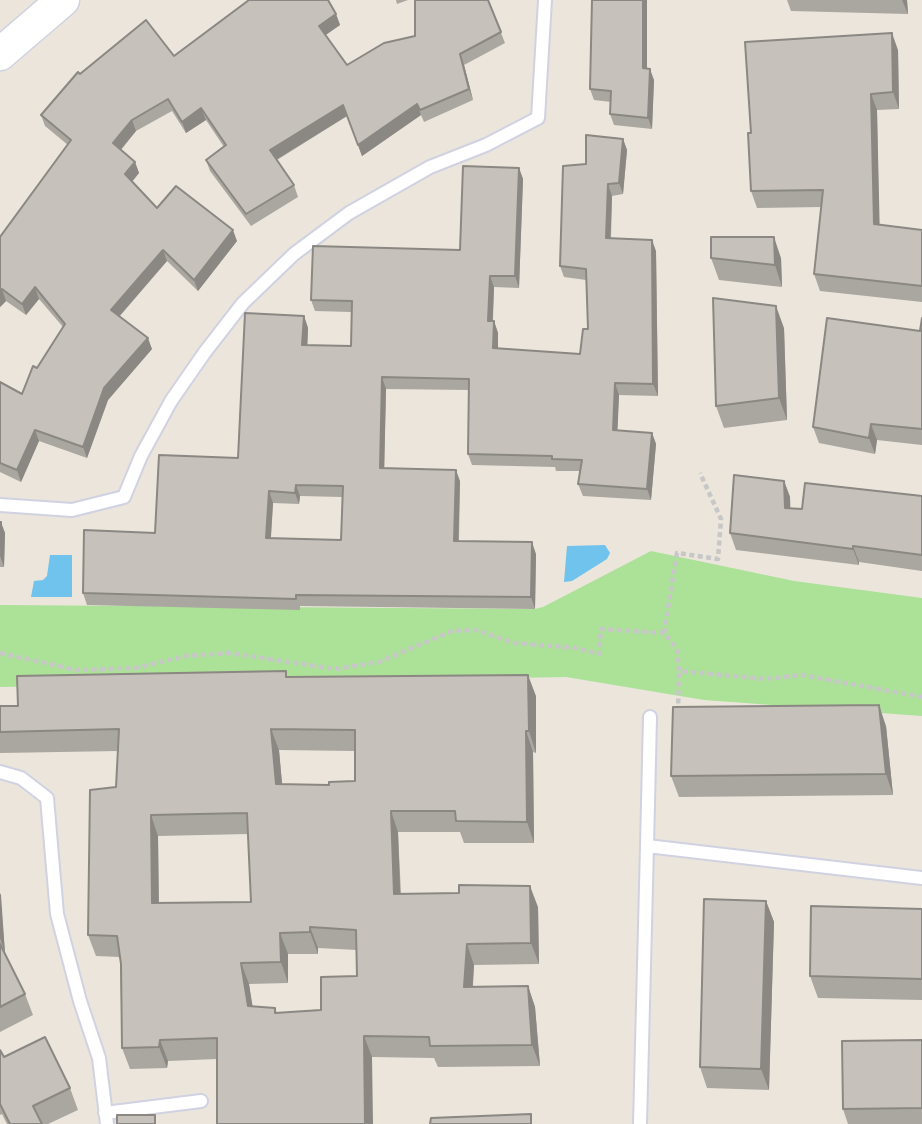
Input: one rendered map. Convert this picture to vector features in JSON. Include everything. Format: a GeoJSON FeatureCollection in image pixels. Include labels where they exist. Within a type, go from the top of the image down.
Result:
{"type":"FeatureCollection","features":[{"type":"Feature","properties":{"kind":"street"},"geometry":{"type":"LineString","coordinates":[[0,54],[63,0]]}},
{"type":"Feature","properties":{"kind":"lane"},"geometry":{"type":"LineString","coordinates":[[0,505],[72,510],[124,498],[141,456],[171,401],[205,352],[243,303],[295,254],[349,213],[430,167],[486,145],[538,118],[545,0]]}},
{"type":"Feature","properties":{"kind":"lane"},"geometry":{"type":"LineString","coordinates":[[640,1124],[650,717]]}},
{"type":"Feature","properties":{"kind":"lane"},"geometry":{"type":"LineString","coordinates":[[0,772],[21,778],[47,798],[58,914],[80,1002],[99,1058],[106,1119],[201,1101]]}},
{"type":"Feature","properties":{"kind":"lane"},"geometry":{"type":"LineString","coordinates":[[647,846],[922,878]]}},
{"type":"Feature","properties":{"kind":"path"},"geometry":{"type":"LineString","coordinates":[[664,633],[677,553],[718,559],[721,519],[700,474]]}},
{"type":"Feature","properties":{"kind":"path"},"geometry":{"type":"LineString","coordinates":[[0,653],[76,670],[136,668],[186,656],[229,653],[335,669],[379,662],[452,631],[476,630],[514,643],[576,648],[600,654],[601,629],[664,633],[677,649],[679,671],[765,679],[802,675],[922,697]]}},
{"type":"Feature","properties":{"kind":"green space"},"geometry":{"type":"Polygon","coordinates":[[[651,551],[794,581],[922,598],[922,716],[704,700],[566,677],[0,687],[0,605],[535,609],[651,551]]]}},
{"type":"Feature","properties":{"kind":"water"},"geometry":{"type":"Polygon","coordinates":[[[605,545],[610,553],[607,559],[572,581],[564,582],[567,546],[605,545]]]}},
{"type":"Feature","properties":{"kind":"water"},"geometry":{"type":"Polygon","coordinates":[[[50,555],[72,555],[72,597],[31,597],[34,581],[43,580],[47,576],[50,555]]]}},
{"type":"Feature","properties":{"kind":"building"},"geometry":{"type":"Polygon","coordinates":[[[249,0],[328,0],[336,14],[319,26],[347,65],[384,43],[415,36],[415,0],[488,0],[501,32],[460,54],[469,89],[420,110],[417,104],[358,145],[343,105],[270,150],[294,185],[246,214],[206,160],[226,145],[201,108],[182,122],[168,99],[132,120],[113,143],[135,162],[125,174],[157,208],[176,186],[233,230],[194,280],[163,250],[111,310],[148,338],[104,388],[83,447],[35,430],[17,470],[0,463],[0,382],[22,394],[33,366],[37,368],[65,324],[35,287],[22,304],[2,289],[0,291],[0,237],[71,140],[41,115],[78,72],[80,74],[146,20],[174,56],[249,0]]]}},
{"type":"Feature","properties":{"kind":"building"},"geometry":{"type":"Polygon","coordinates":[[[592,0],[643,0],[643,68],[650,69],[648,118],[610,114],[611,91],[590,89],[592,0]]]}},
{"type":"Feature","properties":{"kind":"building"},"geometry":{"type":"Polygon","coordinates":[[[892,33],[893,92],[871,94],[874,224],[922,230],[922,286],[814,274],[823,190],[751,191],[748,133],[751,133],[745,42],[892,33]]]}},
{"type":"Feature","properties":{"kind":"building"},"geometry":{"type":"Polygon","coordinates":[[[586,135],[623,139],[619,183],[608,184],[606,238],[652,240],[653,384],[615,383],[613,430],[652,433],[647,489],[578,484],[582,460],[552,459],[552,456],[468,454],[469,379],[382,377],[380,468],[456,470],[454,541],[532,542],[531,597],[296,595],[296,599],[83,593],[84,530],[155,533],[159,455],[238,458],[245,313],[304,316],[302,345],[351,346],[352,301],[311,300],[313,246],[460,250],[463,166],[519,168],[515,276],[490,276],[488,321],[494,321],[493,348],[580,354],[583,329],[588,329],[586,269],[560,266],[563,166],[586,164],[586,135]],[[296,485],[295,493],[269,491],[266,538],[341,540],[343,486],[296,485]]]}},
{"type":"Feature","properties":{"kind":"building"},"geometry":{"type":"Polygon","coordinates":[[[711,237],[774,237],[775,265],[711,258],[711,237]]]}},
{"type":"Feature","properties":{"kind":"building"},"geometry":{"type":"Polygon","coordinates":[[[713,298],[776,306],[779,398],[716,406],[713,298]]]}},
{"type":"Feature","properties":{"kind":"building"},"geometry":{"type":"Polygon","coordinates":[[[827,318],[920,331],[922,318],[922,429],[871,424],[869,438],[813,427],[827,318]]]}},
{"type":"Feature","properties":{"kind":"building"},"geometry":{"type":"Polygon","coordinates":[[[734,475],[784,481],[785,508],[802,509],[805,483],[922,496],[922,555],[730,533],[734,475]]]}},
{"type":"Feature","properties":{"kind":"building"},"geometry":{"type":"Polygon","coordinates":[[[286,671],[286,677],[528,675],[527,822],[456,821],[455,811],[391,811],[394,894],[459,893],[459,885],[530,886],[531,943],[467,944],[464,987],[528,986],[532,1045],[430,1046],[429,1037],[364,1036],[365,1124],[217,1124],[217,1038],[160,1040],[159,1047],[122,1048],[121,964],[117,936],[88,935],[90,790],[116,787],[119,729],[0,732],[0,706],[18,706],[17,676],[286,671]],[[271,729],[276,784],[329,785],[329,782],[355,781],[355,730],[271,729]],[[247,813],[151,815],[152,903],[251,902],[247,813]],[[310,927],[310,932],[280,933],[281,962],[241,963],[248,1006],[275,1008],[275,1013],[321,1010],[321,977],[357,976],[356,930],[310,927]]]}},
{"type":"Feature","properties":{"kind":"building"},"geometry":{"type":"Polygon","coordinates":[[[879,705],[886,774],[671,776],[673,707],[879,705]]]}},
{"type":"Feature","properties":{"kind":"building"},"geometry":{"type":"Polygon","coordinates":[[[704,899],[766,901],[761,1069],[700,1067],[704,899]]]}},
{"type":"Feature","properties":{"kind":"building"},"geometry":{"type":"Polygon","coordinates":[[[811,906],[922,909],[922,979],[810,976],[811,906]]]}},
{"type":"Feature","properties":{"kind":"building"},"geometry":{"type":"Polygon","coordinates":[[[0,944],[25,994],[0,1007],[0,944]]]}},
{"type":"Feature","properties":{"kind":"building"},"geometry":{"type":"Polygon","coordinates":[[[45,1037],[70,1088],[33,1106],[42,1124],[10,1124],[0,1104],[0,1050],[4,1057],[45,1037]]]}},
{"type":"Feature","properties":{"kind":"building"},"geometry":{"type":"Polygon","coordinates":[[[922,1040],[922,1108],[843,1109],[842,1041],[922,1040]]]}},
{"type":"Feature","properties":{"kind":"building"},"geometry":{"type":"Polygon","coordinates":[[[531,1114],[531,1124],[430,1124],[431,1118],[531,1114]]]}},
{"type":"Feature","properties":{"kind":"building"},"geometry":{"type":"Polygon","coordinates":[[[117,1115],[155,1115],[155,1124],[117,1124],[117,1115]]]}}]}
